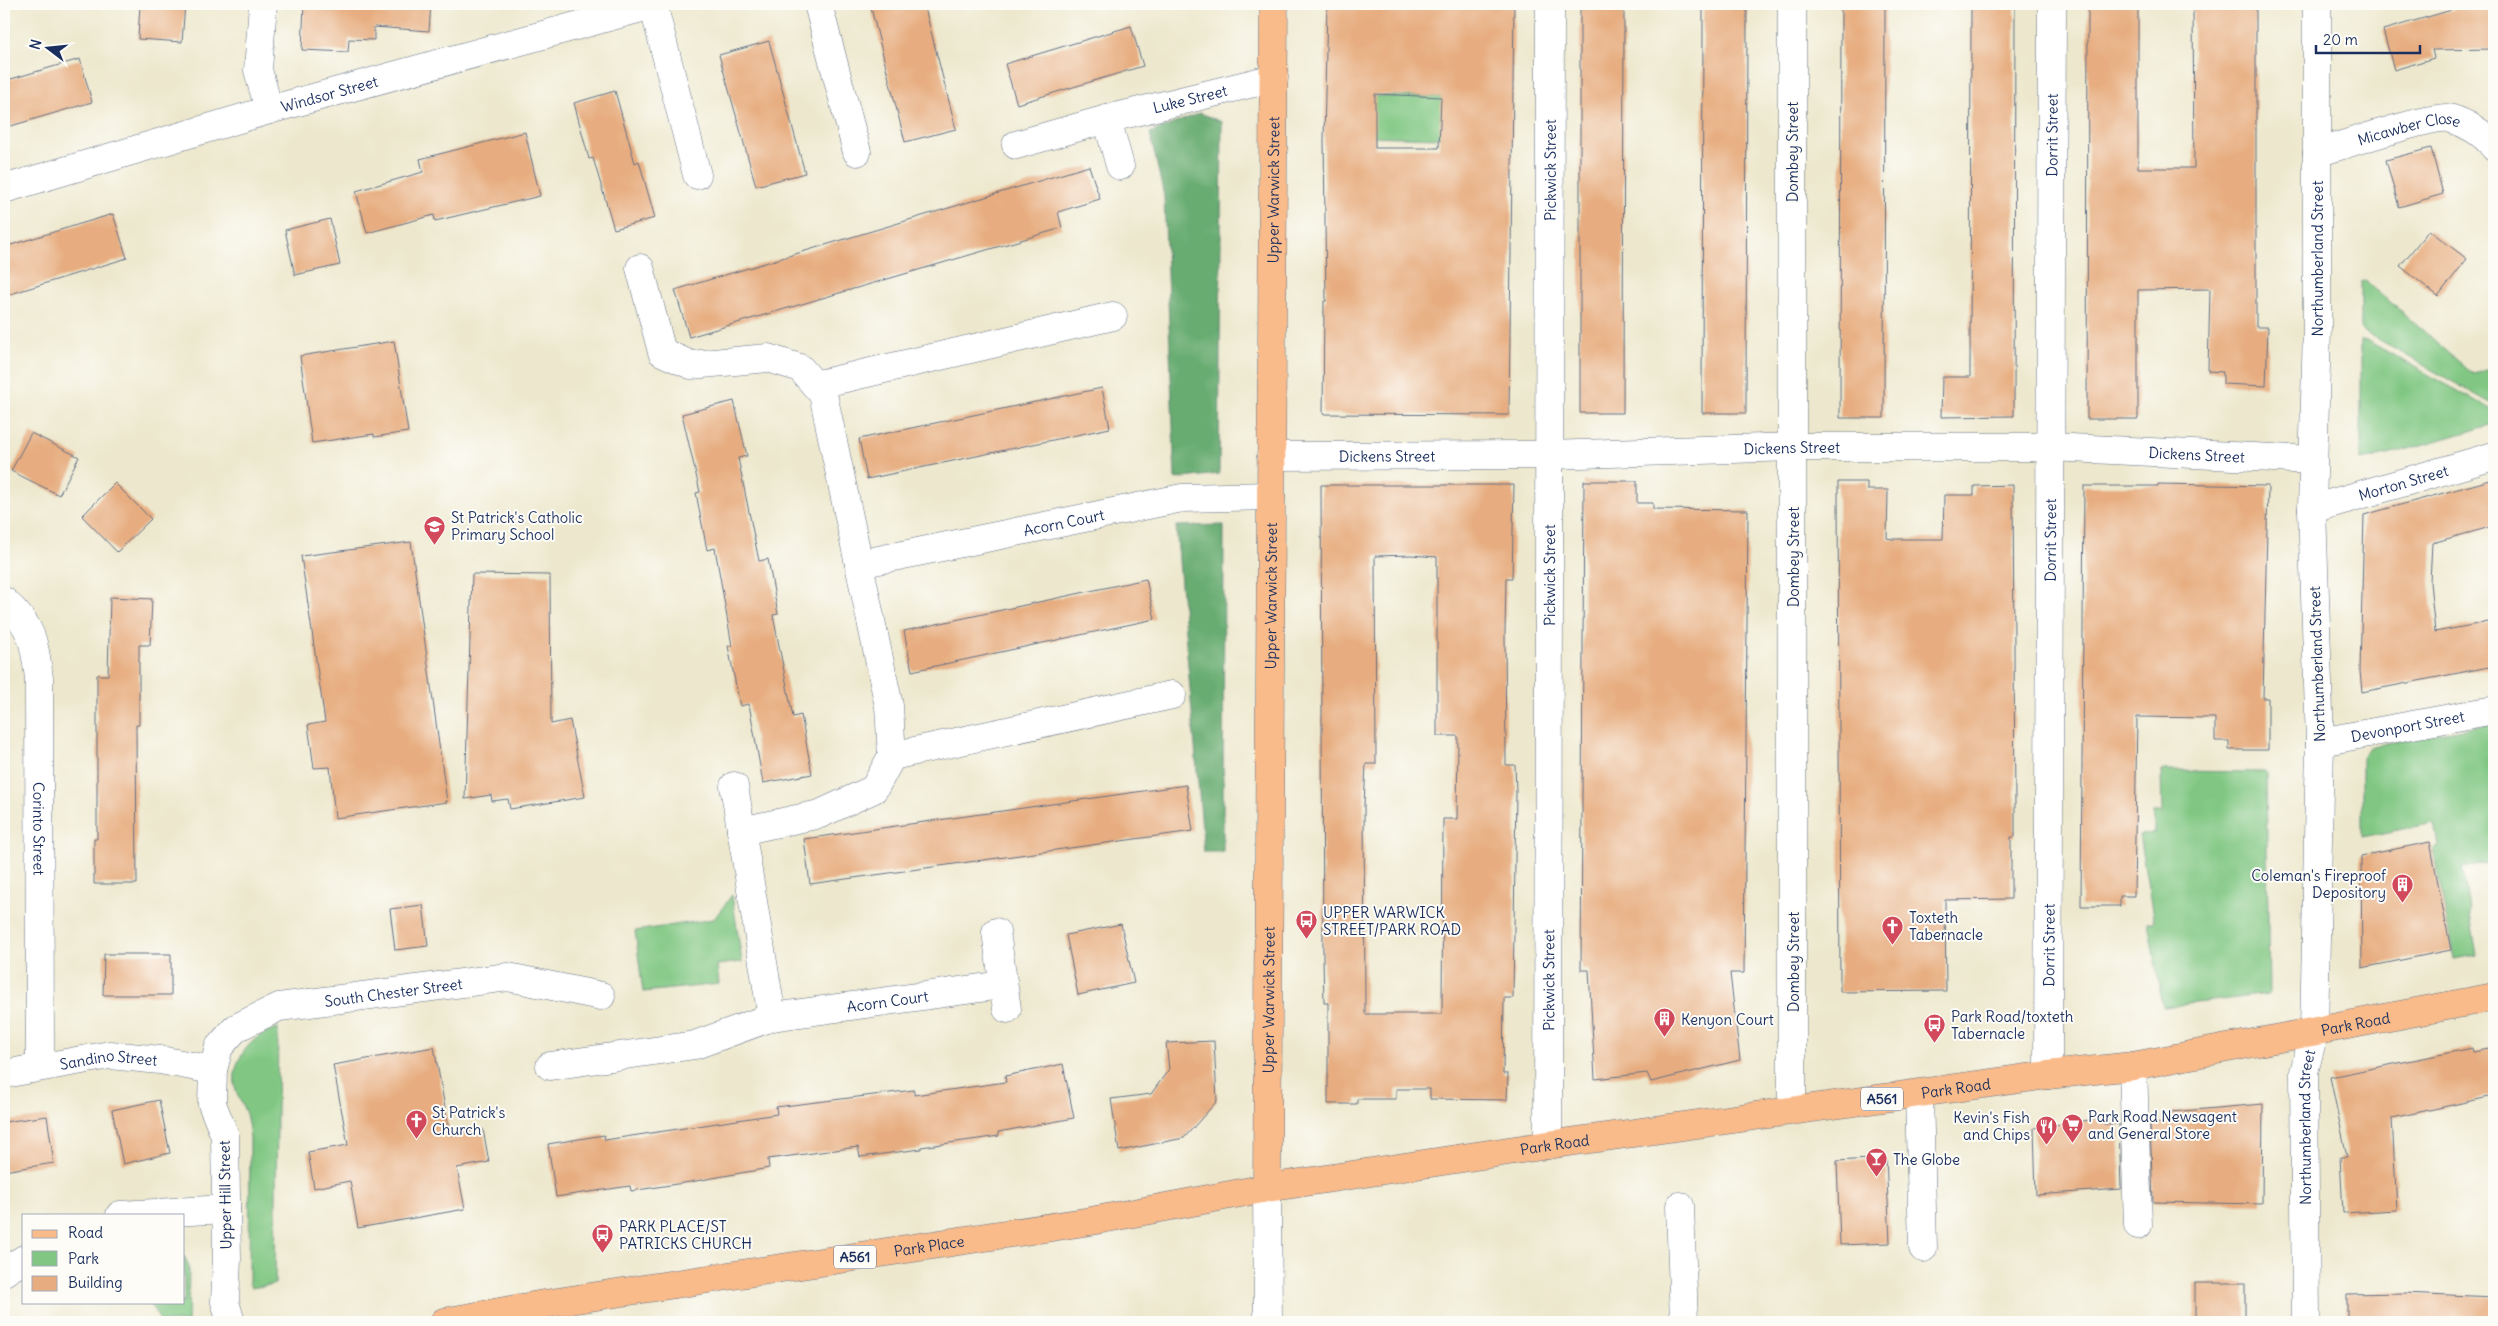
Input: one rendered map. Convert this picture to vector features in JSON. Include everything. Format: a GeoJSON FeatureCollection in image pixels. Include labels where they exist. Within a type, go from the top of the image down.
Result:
{"type":"FeatureCollection","features":[{"type":"Feature","properties":{"kind":"main road","name":"Upper Warwick Street"},"geometry":{"type":"LineString","coordinates":[[1267,1188],[1274,4]]}},
{"type":"Feature","properties":{"kind":"main road","name":"Park Road"},"geometry":{"type":"LineString","coordinates":[[1267,1188],[1792,1110],[2048,1075],[2133,1066],[2494,997]]}},
{"type":"Feature","properties":{"kind":"main road","name":"Park Place"},"geometry":{"type":"LineString","coordinates":[[444,1322],[544,1304],[1091,1221],[1267,1188]]}},
{"type":"Feature","properties":{"kind":"street"},"geometry":{"type":"LineString","coordinates":[[263,4],[258,70],[269,110]]}},
{"type":"Feature","properties":{"kind":"street"},"geometry":{"type":"LineString","coordinates":[[654,4],[697,176]]}},
{"type":"Feature","properties":{"kind":"street","name":"Windsor Street"},"geometry":{"type":"LineString","coordinates":[[4,189],[269,110],[654,4]]}},
{"type":"Feature","properties":{"kind":"street"},"geometry":{"type":"LineString","coordinates":[[818,4],[857,152]]}},
{"type":"Feature","properties":{"kind":"street","name":"Pickwick Street"},"geometry":{"type":"LineString","coordinates":[[1548,1145],[1550,4]]}},
{"type":"Feature","properties":{"kind":"street","name":"Dombey Street"},"geometry":{"type":"LineString","coordinates":[[1792,4],[1792,1110]]}},
{"type":"Feature","properties":{"kind":"street","name":"Dorrit Street"},"geometry":{"type":"LineString","coordinates":[[2048,1075],[2052,4]]}},
{"type":"Feature","properties":{"kind":"street","name":"Northumberland Street"},"geometry":{"type":"LineString","coordinates":[[2306,1322],[2304,1072],[2314,1032],[2320,742],[2312,509],[2317,328],[2317,4]]}},
{"type":"Feature","properties":{"kind":"street","name":"Luke Street"},"geometry":{"type":"LineString","coordinates":[[1016,145],[1107,119],[1274,78]]}},
{"type":"Feature","properties":{"kind":"street","name":"Micawber Close"},"geometry":{"type":"LineString","coordinates":[[2317,153],[2411,125],[2447,118],[2484,135],[2494,147]]}},
{"type":"Feature","properties":{"kind":"street"},"geometry":{"type":"LineString","coordinates":[[1107,119],[1120,166]]}},
{"type":"Feature","properties":{"kind":"street"},"geometry":{"type":"LineString","coordinates":[[640,268],[662,352],[692,365],[768,358],[800,368],[823,394],[889,706],[892,756],[874,789],[820,814],[741,831]]}},
{"type":"Feature","properties":{"kind":"street"},"geometry":{"type":"LineString","coordinates":[[815,385],[1113,316]]}},
{"type":"Feature","properties":{"kind":"street","name":"Dickens Street"},"geometry":{"type":"LineString","coordinates":[[1271,456],[1548,456],[1793,448],[2050,447],[2313,460]]}},
{"type":"Feature","properties":{"kind":"street","name":"Morton Street"},"geometry":{"type":"LineString","coordinates":[[2312,509],[2494,456]]}},
{"type":"Feature","properties":{"kind":"street","name":"Acorn Court"},"geometry":{"type":"LineString","coordinates":[[858,564],[1182,498],[1271,496]]}},
{"type":"Feature","properties":{"kind":"street","name":"Corinto Street"},"geometry":{"type":"LineString","coordinates":[[4,601],[20,615],[34,640],[39,678],[40,1067]]}},
{"type":"Feature","properties":{"kind":"street"},"geometry":{"type":"LineString","coordinates":[[892,756],[1172,694]]}},
{"type":"Feature","properties":{"kind":"street","name":"Devonport Street"},"geometry":{"type":"LineString","coordinates":[[2320,742],[2494,710]]}},
{"type":"Feature","properties":{"kind":"street"},"geometry":{"type":"LineString","coordinates":[[734,786],[772,1017]]}},
{"type":"Feature","properties":{"kind":"street","name":"Acorn Court"},"geometry":{"type":"LineString","coordinates":[[550,1066],[695,1045],[772,1017],[1005,997],[996,932]]}},
{"type":"Feature","properties":{"kind":"street","name":"South Chester Street"},"geometry":{"type":"LineString","coordinates":[[213,1070],[219,1047],[236,1028],[279,1007],[508,977],[601,996]]}},
{"type":"Feature","properties":{"kind":"street","name":"Sandino Street"},"geometry":{"type":"LineString","coordinates":[[4,1074],[110,1055],[160,1060],[213,1070]]}},
{"type":"Feature","properties":{"kind":"street"},"geometry":{"type":"LineString","coordinates":[[2133,1066],[2138,1224]]}},
{"type":"Feature","properties":{"kind":"street","name":"Upper Hill Street"},"geometry":{"type":"LineString","coordinates":[[213,1070],[212,1104],[225,1136],[225,1302],[231,1322]]}},
{"type":"Feature","properties":{"kind":"street"},"geometry":{"type":"LineString","coordinates":[[1918,1094],[1923,1248]]}},
{"type":"Feature","properties":{"kind":"street"},"geometry":{"type":"LineString","coordinates":[[1267,1188],[1268,1322]]}},
{"type":"Feature","properties":{"kind":"street"},"geometry":{"type":"LineString","coordinates":[[1680,1206],[1684,1322]]}},
{"type":"Feature","properties":{"kind":"street"},"geometry":{"type":"LineString","coordinates":[[141,1214],[226,1210]]}},
{"type":"Feature","properties":{"kind":"street"},"geometry":{"type":"LineString","coordinates":[[4,1272],[22,1260]]}},
{"type":"Feature","properties":{"kind":"green space"},"geometry":{"type":"Polygon","coordinates":[[[1326,95],[1443,97],[1442,138],[1325,135],[1326,95]]]}},
{"type":"Feature","properties":{"kind":"green space"},"geometry":{"type":"Polygon","coordinates":[[[1200,113],[1222,122],[1219,474],[1175,479],[1164,196],[1150,133],[1200,113]]]}},
{"type":"Feature","properties":{"kind":"green space"},"geometry":{"type":"Polygon","coordinates":[[[2361,281],[2366,281],[2473,374],[2494,368],[2494,405],[2361,330],[2361,281]]]}},
{"type":"Feature","properties":{"kind":"green space"},"geometry":{"type":"Polygon","coordinates":[[[2361,340],[2368,341],[2494,411],[2494,424],[2388,455],[2361,460],[2361,340]]]}},
{"type":"Feature","properties":{"kind":"green space"},"geometry":{"type":"Polygon","coordinates":[[[1224,525],[1223,852],[1204,852],[1176,526],[1224,525]]]}},
{"type":"Feature","properties":{"kind":"green space"},"geometry":{"type":"Polygon","coordinates":[[[2494,723],[2494,863],[2462,868],[2477,955],[2454,959],[2433,848],[2438,846],[2434,823],[2362,837],[2362,758],[2369,747],[2494,723]]]}},
{"type":"Feature","properties":{"kind":"green space"},"geometry":{"type":"Polygon","coordinates":[[[2161,771],[2266,772],[2269,994],[2163,1007],[2148,922],[2154,922],[2139,835],[2154,833],[2154,813],[2162,813],[2161,771]]]}},
{"type":"Feature","properties":{"kind":"green space"},"geometry":{"type":"Polygon","coordinates":[[[732,895],[742,962],[717,965],[719,984],[643,992],[635,931],[714,919],[732,895]]]}},
{"type":"Feature","properties":{"kind":"green space"},"geometry":{"type":"Polygon","coordinates":[[[278,1028],[275,1284],[251,1288],[249,1282],[250,1137],[246,1114],[235,1085],[235,1075],[237,1066],[246,1049],[260,1036],[278,1028]]]}},
{"type":"Feature","properties":{"kind":"green space"},"geometry":{"type":"Polygon","coordinates":[[[185,1258],[189,1266],[188,1322],[161,1322],[150,1304],[185,1304],[185,1258]]]}},
{"type":"Feature","properties":{"kind":"building"},"geometry":{"type":"Polygon","coordinates":[[[140,4],[185,4],[182,42],[138,39],[140,4]]]}},
{"type":"Feature","properties":{"kind":"building"},"geometry":{"type":"Polygon","coordinates":[[[304,4],[431,4],[429,31],[374,27],[374,40],[349,39],[348,52],[302,50],[304,4]]]}},
{"type":"Feature","properties":{"kind":"building"},"geometry":{"type":"Polygon","coordinates":[[[889,4],[924,4],[956,129],[905,142],[871,8],[889,4]]]}},
{"type":"Feature","properties":{"kind":"building"},"geometry":{"type":"Polygon","coordinates":[[[1327,4],[1514,4],[1509,415],[1323,414],[1324,301],[1326,301],[1324,139],[1327,4]],[[1375,94],[1375,148],[1439,148],[1441,97],[1375,94]]]}},
{"type":"Feature","properties":{"kind":"building"},"geometry":{"type":"Polygon","coordinates":[[[1580,4],[1624,4],[1623,413],[1580,413],[1580,4]]]}},
{"type":"Feature","properties":{"kind":"building"},"geometry":{"type":"Polygon","coordinates":[[[1703,4],[1747,4],[1746,413],[1702,413],[1703,4]]]}},
{"type":"Feature","properties":{"kind":"building"},"geometry":{"type":"Polygon","coordinates":[[[1841,4],[1885,4],[1884,418],[1840,418],[1841,4]]]}},
{"type":"Feature","properties":{"kind":"building"},"geometry":{"type":"Polygon","coordinates":[[[1971,4],[2015,4],[2014,416],[1941,417],[1942,377],[1970,377],[1971,4]]]}},
{"type":"Feature","properties":{"kind":"building"},"geometry":{"type":"Polygon","coordinates":[[[2088,4],[2138,4],[2138,168],[2194,168],[2193,4],[2256,4],[2256,327],[2268,327],[2266,386],[2223,384],[2223,372],[2208,371],[2210,289],[2138,290],[2138,419],[2087,419],[2088,4]]]}},
{"type":"Feature","properties":{"kind":"building"},"geometry":{"type":"Polygon","coordinates":[[[2462,4],[2494,4],[2494,49],[2432,50],[2434,58],[2394,70],[2383,30],[2462,7],[2462,4]]]}},
{"type":"Feature","properties":{"kind":"building"},"geometry":{"type":"Polygon","coordinates":[[[1131,26],[1143,66],[1017,104],[1005,64],[1131,26]]]}},
{"type":"Feature","properties":{"kind":"building"},"geometry":{"type":"Polygon","coordinates":[[[769,41],[805,173],[756,186],[719,55],[769,41]]]}},
{"type":"Feature","properties":{"kind":"building"},"geometry":{"type":"Polygon","coordinates":[[[80,59],[92,102],[11,126],[4,102],[4,81],[80,59]]]}},
{"type":"Feature","properties":{"kind":"building"},"geometry":{"type":"Polygon","coordinates":[[[615,91],[635,163],[639,161],[655,218],[614,229],[593,158],[589,159],[574,103],[615,91]]]}},
{"type":"Feature","properties":{"kind":"building"},"geometry":{"type":"Polygon","coordinates":[[[525,132],[540,196],[435,221],[434,215],[367,233],[356,191],[423,172],[420,159],[525,132]]]}},
{"type":"Feature","properties":{"kind":"building"},"geometry":{"type":"Polygon","coordinates":[[[2431,148],[2443,194],[2399,207],[2386,160],[2431,148]]]}},
{"type":"Feature","properties":{"kind":"building"},"geometry":{"type":"Polygon","coordinates":[[[1089,166],[1100,199],[1058,212],[1062,228],[689,337],[675,290],[1089,166]]]}},
{"type":"Feature","properties":{"kind":"building"},"geometry":{"type":"Polygon","coordinates":[[[113,214],[127,258],[4,296],[4,247],[113,214]]]}},
{"type":"Feature","properties":{"kind":"building"},"geometry":{"type":"Polygon","coordinates":[[[330,219],[340,265],[295,275],[285,230],[330,219]]]}},
{"type":"Feature","properties":{"kind":"building"},"geometry":{"type":"Polygon","coordinates":[[[2429,230],[2467,259],[2438,296],[2400,266],[2429,230]]]}},
{"type":"Feature","properties":{"kind":"building"},"geometry":{"type":"Polygon","coordinates":[[[394,341],[408,432],[374,437],[374,434],[312,443],[300,356],[394,341]]]}},
{"type":"Feature","properties":{"kind":"building"},"geometry":{"type":"Polygon","coordinates":[[[1102,388],[1110,428],[867,479],[859,439],[1102,388]]]}},
{"type":"Feature","properties":{"kind":"building"},"geometry":{"type":"Polygon","coordinates":[[[734,401],[747,456],[738,458],[759,561],[768,559],[778,614],[773,615],[793,717],[801,715],[812,774],[763,783],[749,704],[740,706],[728,646],[732,646],[715,548],[707,550],[696,493],[700,492],[682,414],[734,401]]]}},
{"type":"Feature","properties":{"kind":"building"},"geometry":{"type":"Polygon","coordinates":[[[31,433],[79,457],[59,495],[11,471],[31,433]]]}},
{"type":"Feature","properties":{"kind":"building"},"geometry":{"type":"Polygon","coordinates":[[[2494,479],[2494,526],[2432,543],[2430,582],[2435,632],[2494,621],[2494,666],[2362,692],[2360,671],[2364,515],[2494,479]]]}},
{"type":"Feature","properties":{"kind":"building"},"geometry":{"type":"Polygon","coordinates":[[[1584,481],[1637,481],[1637,503],[1653,503],[1653,509],[1748,510],[1744,973],[1730,973],[1740,1060],[1651,1082],[1647,1073],[1595,1079],[1589,970],[1581,970],[1584,481]]]}},
{"type":"Feature","properties":{"kind":"building"},"geometry":{"type":"Polygon","coordinates":[[[1838,482],[1867,482],[1867,490],[1888,490],[1887,538],[1892,539],[1943,539],[1944,495],[1974,495],[1974,486],[2013,485],[2015,837],[2011,837],[2011,899],[1945,900],[1946,991],[1840,992],[1838,482]]]}},
{"type":"Feature","properties":{"kind":"building"},"geometry":{"type":"Polygon","coordinates":[[[115,483],[151,519],[117,552],[82,516],[115,483]]]}},
{"type":"Feature","properties":{"kind":"building"},"geometry":{"type":"Polygon","coordinates":[[[2158,484],[2268,486],[2263,698],[2268,698],[2268,750],[2229,750],[2229,741],[2215,741],[2215,718],[2137,717],[2134,896],[2120,896],[2120,906],[2081,906],[2084,486],[2158,486],[2158,484]]]}},
{"type":"Feature","properties":{"kind":"building"},"geometry":{"type":"Polygon","coordinates":[[[1321,485],[1514,485],[1512,578],[1506,578],[1505,633],[1506,765],[1515,765],[1516,791],[1513,998],[1504,998],[1503,1074],[1508,1074],[1507,1100],[1430,1099],[1430,1089],[1396,1089],[1396,1099],[1357,1099],[1357,1104],[1328,1104],[1328,1003],[1324,1003],[1321,485]],[[1411,555],[1375,556],[1376,764],[1366,764],[1364,805],[1365,1014],[1442,1014],[1443,819],[1457,819],[1458,736],[1437,736],[1437,557],[1411,555]]]}},
{"type":"Feature","properties":{"kind":"building"},"geometry":{"type":"Polygon","coordinates":[[[411,542],[447,802],[335,818],[330,767],[314,768],[308,725],[325,722],[301,556],[411,542]]]}},
{"type":"Feature","properties":{"kind":"building"},"geometry":{"type":"Polygon","coordinates":[[[472,574],[550,575],[551,724],[570,720],[585,797],[510,809],[508,799],[492,801],[491,795],[465,799],[472,574]]]}},
{"type":"Feature","properties":{"kind":"building"},"geometry":{"type":"Polygon","coordinates":[[[1146,579],[1155,619],[912,671],[904,631],[1146,579]]]}},
{"type":"Feature","properties":{"kind":"building"},"geometry":{"type":"Polygon","coordinates":[[[110,597],[152,599],[150,645],[139,645],[139,725],[136,725],[137,884],[94,884],[94,839],[97,839],[97,675],[108,675],[110,597]]]}},
{"type":"Feature","properties":{"kind":"building"},"geometry":{"type":"Polygon","coordinates":[[[1186,785],[1193,831],[810,884],[804,839],[1186,785]]]}},
{"type":"Feature","properties":{"kind":"building","name":"Coleman's Fireproof Depository"},"geometry":{"type":"Polygon","coordinates":[[[2430,842],[2451,950],[2362,968],[2361,856],[2430,842]]]}},
{"type":"Feature","properties":{"kind":"building"},"geometry":{"type":"Polygon","coordinates":[[[423,905],[428,946],[395,950],[390,909],[423,905]]]}},
{"type":"Feature","properties":{"kind":"building"},"geometry":{"type":"Polygon","coordinates":[[[1121,924],[1134,983],[1078,995],[1066,935],[1121,924]]]}},
{"type":"Feature","properties":{"kind":"building"},"geometry":{"type":"Polygon","coordinates":[[[104,954],[171,954],[171,995],[103,995],[104,954]]]}},
{"type":"Feature","properties":{"kind":"building"},"geometry":{"type":"Polygon","coordinates":[[[1214,1041],[1217,1101],[1184,1138],[1119,1151],[1111,1099],[1151,1094],[1169,1069],[1166,1043],[1214,1041]]]}},
{"type":"Feature","properties":{"kind":"building","name":"St Patrick's Church"},"geometry":{"type":"Polygon","coordinates":[[[434,1047],[450,1135],[483,1129],[489,1162],[457,1168],[465,1209],[358,1228],[350,1181],[314,1188],[308,1152],[348,1145],[333,1065],[434,1047]]]}},
{"type":"Feature","properties":{"kind":"building"},"geometry":{"type":"Polygon","coordinates":[[[2472,1048],[2473,1052],[2494,1048],[2494,1096],[2392,1118],[2397,1210],[2343,1213],[2340,1157],[2347,1157],[2330,1077],[2472,1048]]]}},
{"type":"Feature","properties":{"kind":"building"},"geometry":{"type":"Polygon","coordinates":[[[1063,1064],[1074,1118],[998,1132],[999,1136],[921,1147],[921,1149],[860,1157],[858,1147],[768,1159],[769,1168],[690,1182],[631,1191],[630,1186],[556,1197],[548,1144],[604,1135],[605,1140],[777,1114],[776,1107],[914,1090],[914,1095],[1006,1082],[1005,1076],[1063,1064]]]}},
{"type":"Feature","properties":{"kind":"building"},"geometry":{"type":"Polygon","coordinates":[[[159,1100],[170,1153],[123,1164],[112,1110],[159,1100]]]}},
{"type":"Feature","properties":{"kind":"building"},"geometry":{"type":"Polygon","coordinates":[[[2263,1104],[2262,1204],[2153,1202],[2150,1123],[2170,1122],[2170,1112],[2263,1104]]]}},
{"type":"Feature","properties":{"kind":"building"},"geometry":{"type":"Polygon","coordinates":[[[47,1116],[54,1163],[4,1171],[4,1122],[47,1116]]]}},
{"type":"Feature","properties":{"kind":"building"},"geometry":{"type":"Polygon","coordinates":[[[2104,1118],[2104,1124],[2119,1124],[2121,1189],[2036,1195],[2034,1128],[2104,1118]]]}},
{"type":"Feature","properties":{"kind":"building"},"geometry":{"type":"Polygon","coordinates":[[[1886,1158],[1890,1243],[1840,1245],[1837,1161],[1886,1158]]]}},
{"type":"Feature","properties":{"kind":"building"},"geometry":{"type":"Polygon","coordinates":[[[2195,1283],[2245,1283],[2245,1322],[2195,1322],[2195,1283]]]}},
{"type":"Feature","properties":{"kind":"building"},"geometry":{"type":"Polygon","coordinates":[[[2404,1293],[2494,1297],[2494,1322],[2347,1322],[2347,1294],[2404,1293]]]}},
{"type":"Feature","properties":{"kind":"place","name":"St Patrick's Catholic Primary School"},"geometry":{"type":"Point","coordinates":[435,545]}},
{"type":"Feature","properties":{"kind":"place","name":"Coleman's Fireproof Depository"},"geometry":{"type":"Point","coordinates":[2402,903]}},
{"type":"Feature","properties":{"kind":"place","name":"UPPER WARWICK STREET/PARK ROAD"},"geometry":{"type":"Point","coordinates":[1307,940]}},
{"type":"Feature","properties":{"kind":"place","name":"Toxteth Tabernacle"},"geometry":{"type":"Point","coordinates":[1893,945]}},
{"type":"Feature","properties":{"kind":"place","name":"Kenyon Court"},"geometry":{"type":"Point","coordinates":[1665,1038]}},
{"type":"Feature","properties":{"kind":"place","name":"Park Road/toxteth Tabernacle"},"geometry":{"type":"Point","coordinates":[1935,1044]}},
{"type":"Feature","properties":{"kind":"place","name":"St Patrick's Church"},"geometry":{"type":"Point","coordinates":[416,1140]}},
{"type":"Feature","properties":{"kind":"place","name":"Park Road Newsagent and General Store"},"geometry":{"type":"Point","coordinates":[2072,1144]}},
{"type":"Feature","properties":{"kind":"place","name":"Kevin's Fish and Chips"},"geometry":{"type":"Point","coordinates":[2046,1145]}},
{"type":"Feature","properties":{"kind":"place","name":"The Globe"},"geometry":{"type":"Point","coordinates":[1877,1178]}},
{"type":"Feature","properties":{"kind":"place","name":"PARK PLACE/ST PATRICKS CHURCH"},"geometry":{"type":"Point","coordinates":[603,1254]}}]}
